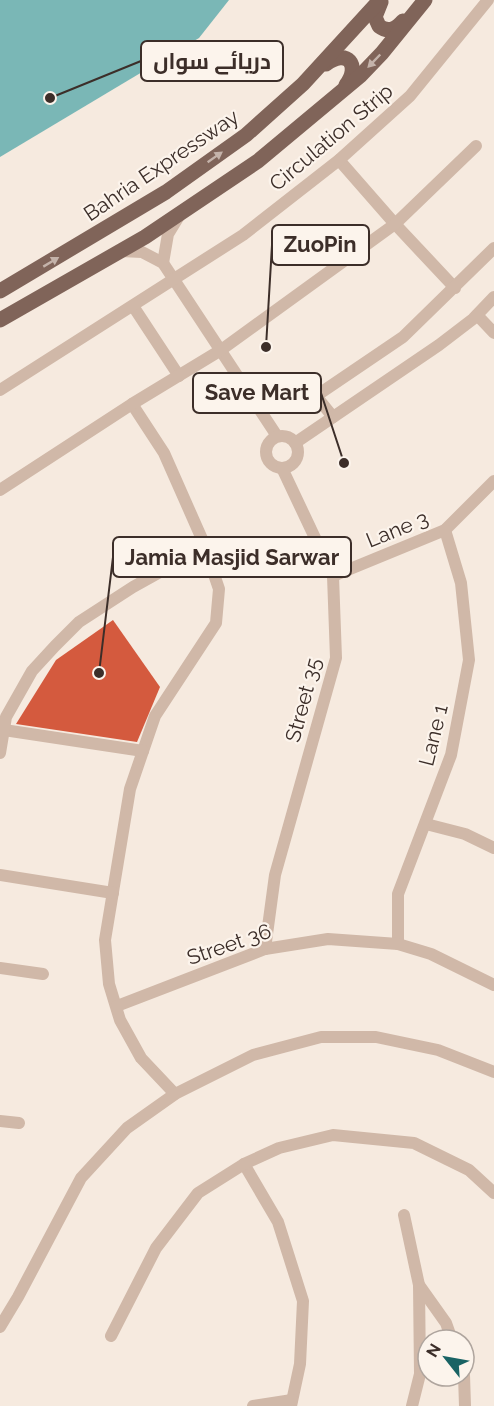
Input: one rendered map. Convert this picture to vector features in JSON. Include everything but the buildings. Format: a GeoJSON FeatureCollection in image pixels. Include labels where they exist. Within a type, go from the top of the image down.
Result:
{"type":"FeatureCollection","features":[{"type":"Feature","properties":{"kind":"main road"},"geometry":{"type":"LineString","coordinates":[[381,0],[375,17],[379,26],[387,30],[399,26],[424,0]]}},
{"type":"Feature","properties":{"kind":"main road","name":"Bahria Expressway"},"geometry":{"type":"LineString","coordinates":[[0,291],[166,192],[246,135],[303,84],[381,0]]}},
{"type":"Feature","properties":{"kind":"main road"},"geometry":{"type":"LineString","coordinates":[[0,320],[121,251],[258,161],[338,95],[382,53],[424,0]]}},
{"type":"Feature","properties":{"kind":"main road"},"geometry":{"type":"LineString","coordinates":[[303,84],[328,62],[336,57],[343,57],[351,63],[353,74],[338,95]]}},
{"type":"Feature","properties":{"kind":"street","name":"Circulation Strip"},"geometry":{"type":"LineString","coordinates":[[0,390],[243,235],[339,160],[410,96],[488,0]]}},
{"type":"Feature","properties":{"kind":"street"},"geometry":{"type":"LineString","coordinates":[[0,490],[132,404],[221,350],[395,224],[476,146]]}},
{"type":"Feature","properties":{"kind":"street"},"geometry":{"type":"LineString","coordinates":[[339,160],[455,288]]}},
{"type":"Feature","properties":{"kind":"street"},"geometry":{"type":"LineString","coordinates":[[163,263],[168,234],[180,214]]}},
{"type":"Feature","properties":{"kind":"street"},"geometry":{"type":"LineString","coordinates":[[333,417],[316,396],[403,337],[494,248]]}},
{"type":"Feature","properties":{"kind":"street"},"geometry":{"type":"LineString","coordinates":[[121,251],[142,252],[163,263],[277,436]]}},
{"type":"Feature","properties":{"kind":"street"},"geometry":{"type":"LineString","coordinates":[[295,442],[439,345],[477,315],[494,297]]}},
{"type":"Feature","properties":{"kind":"street"},"geometry":{"type":"LineString","coordinates":[[133,306],[179,376]]}},
{"type":"Feature","properties":{"kind":"street"},"geometry":{"type":"LineString","coordinates":[[477,315],[494,333]]}},
{"type":"Feature","properties":{"kind":"street"},"geometry":{"type":"LineString","coordinates":[[132,404],[164,453],[205,547],[219,589],[216,623],[155,716],[130,789],[105,940],[109,984],[120,1020],[141,1058],[175,1094]]}},
{"type":"Feature","properties":{"kind":"street"},"geometry":{"type":"LineString","coordinates":[[277,436],[287,437],[295,442],[298,450],[297,458],[289,466],[282,468],[272,465],[266,456],[269,442],[277,436]]}},
{"type":"Feature","properties":{"kind":"street","name":"Street 35"},"geometry":{"type":"LineString","coordinates":[[266,949],[275,875],[336,658],[333,576],[282,468]]}},
{"type":"Feature","properties":{"kind":"street","name":"Lane 3"},"geometry":{"type":"LineString","coordinates":[[333,576],[445,531],[494,481]]}},
{"type":"Feature","properties":{"kind":"street","name":"Lane 1"},"geometry":{"type":"LineString","coordinates":[[398,944],[398,894],[451,755],[469,660],[461,583],[445,531]]}},
{"type":"Feature","properties":{"kind":"street"},"geometry":{"type":"LineString","coordinates":[[0,753],[6,717],[33,671],[79,622],[134,587],[205,547]]}},
{"type":"Feature","properties":{"kind":"street"},"geometry":{"type":"LineString","coordinates":[[4,730],[143,751]]}},
{"type":"Feature","properties":{"kind":"street"},"geometry":{"type":"LineString","coordinates":[[426,824],[465,834],[494,848]]}},
{"type":"Feature","properties":{"kind":"street"},"geometry":{"type":"LineString","coordinates":[[0,875],[112,893]]}},
{"type":"Feature","properties":{"kind":"street","name":"Street 36"},"geometry":{"type":"LineString","coordinates":[[117,1006],[266,949],[328,939],[398,944],[431,954],[494,985]]}},
{"type":"Feature","properties":{"kind":"street"},"geometry":{"type":"LineString","coordinates":[[0,968],[43,974]]}},
{"type":"Feature","properties":{"kind":"street"},"geometry":{"type":"LineString","coordinates":[[0,1327],[81,1178],[127,1128],[175,1094],[253,1055],[321,1037],[376,1037],[438,1050],[494,1072]]}},
{"type":"Feature","properties":{"kind":"street"},"geometry":{"type":"LineString","coordinates":[[0,1121],[19,1124]]}},
{"type":"Feature","properties":{"kind":"street"},"geometry":{"type":"LineString","coordinates":[[111,1336],[156,1248],[198,1192],[243,1164],[279,1148],[333,1135],[414,1143],[469,1170],[494,1193]]}},
{"type":"Feature","properties":{"kind":"street"},"geometry":{"type":"LineString","coordinates":[[243,1164],[278,1222],[303,1301],[300,1364],[292,1403],[253,1406]]}},
{"type":"Feature","properties":{"kind":"street"},"geometry":{"type":"LineString","coordinates":[[404,1215],[419,1285],[420,1374],[412,1406]]}},
{"type":"Feature","properties":{"kind":"street"},"geometry":{"type":"LineString","coordinates":[[419,1285],[448,1328]]}},
{"type":"Feature","properties":{"kind":"street"},"geometry":{"type":"LineString","coordinates":[[464,1388],[465,1406]]}},
{"type":"Feature","properties":{"kind":"water"},"geometry":{"type":"Polygon","coordinates":[[[0,0],[229,0],[199,38],[0,157],[0,0]]]}},
{"type":"Feature","properties":{"kind":"place","name":"دریائے سواں"},"geometry":{"type":"Point","coordinates":[50,98]}},
{"type":"Feature","properties":{"kind":"place","name":"ZuoPin"},"geometry":{"type":"Point","coordinates":[266,347]}},
{"type":"Feature","properties":{"kind":"place","name":"Save Mart"},"geometry":{"type":"Point","coordinates":[344,463]}},
{"type":"Feature","properties":{"kind":"place","name":"Jamia Masjid Sarwar"},"geometry":{"type":"Point","coordinates":[99,673]}}]}
